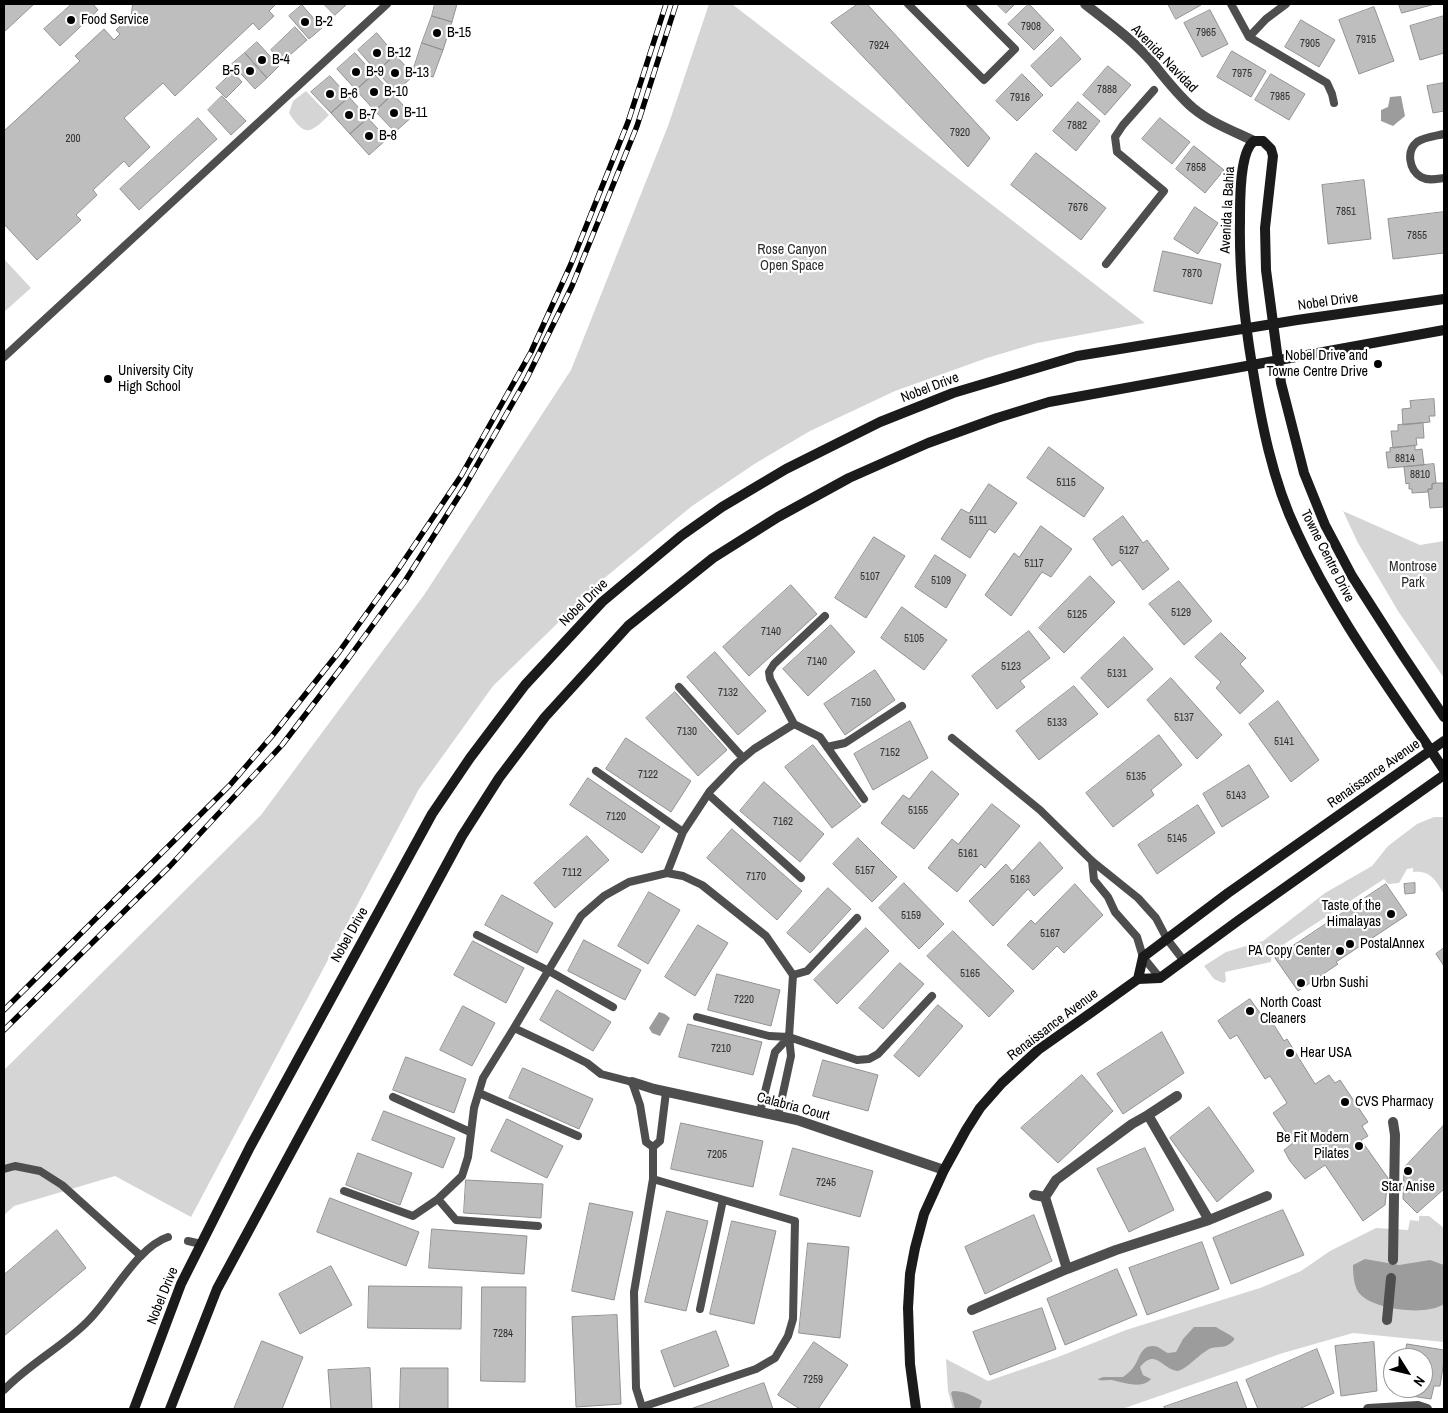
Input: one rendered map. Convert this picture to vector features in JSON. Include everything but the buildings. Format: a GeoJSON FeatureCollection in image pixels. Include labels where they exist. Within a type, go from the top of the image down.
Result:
{"type":"FeatureCollection","features":[{"type":"Feature","properties":{"kind":"main road"},"geometry":{"type":"LineString","coordinates":[[1254,141],[1263,141],[1271,149],[1273,156],[1265,228],[1266,270],[1272,324]]}},
{"type":"Feature","properties":{"kind":"main road","name":"Avenida la Bahia"},"geometry":{"type":"LineString","coordinates":[[1246,329],[1239,256],[1241,197],[1245,155],[1249,144],[1254,141]]}},
{"type":"Feature","properties":{"kind":"main road","name":"Nobel Drive"},"geometry":{"type":"LineString","coordinates":[[134,1409],[181,1284],[201,1244],[255,1138],[432,814],[470,758],[524,685],[602,602],[681,536],[722,507],[786,469],[880,422],[952,393],[1077,356],[1272,324],[1444,299]]}},
{"type":"Feature","properties":{"kind":"main road","name":"Towne Centre Drive"},"geometry":{"type":"LineString","coordinates":[[1272,324],[1280,383],[1304,473],[1325,525],[1352,576],[1444,717]]}},
{"type":"Feature","properties":{"kind":"main road","name":"Towne Centre Drive"},"geometry":{"type":"LineString","coordinates":[[1246,329],[1268,448],[1281,492],[1296,531],[1343,618],[1444,770]]}},
{"type":"Feature","properties":{"kind":"main road"},"geometry":{"type":"LineString","coordinates":[[170,1409],[218,1289],[462,836],[498,778],[545,717],[628,626],[713,558],[778,517],[849,478],[928,443],[997,418],[1049,402],[1444,330]]}},
{"type":"Feature","properties":{"kind":"main road","name":"Renaissance Avenue"},"geometry":{"type":"LineString","coordinates":[[1143,957],[1228,893],[1444,741]]}},
{"type":"Feature","properties":{"kind":"main road"},"geometry":{"type":"LineString","coordinates":[[1143,957],[1138,979],[1160,978],[1444,774]]}},
{"type":"Feature","properties":{"kind":"main road","name":"Renaissance Avenue"},"geometry":{"type":"LineString","coordinates":[[916,1409],[910,1364],[908,1308],[910,1274],[924,1214],[944,1170],[980,1108],[1002,1083],[1038,1050],[1138,979]]}},
{"type":"Feature","properties":{"kind":"street","name":"Avenida Navidad"},"geometry":{"type":"LineString","coordinates":[[1085,4],[1134,44],[1152,62],[1177,93],[1194,109],[1213,122],[1254,141]]}},
{"type":"Feature","properties":{"kind":"street","name":"Calabria Court"},"geometry":{"type":"LineString","coordinates":[[632,1082],[666,1092],[797,1120],[944,1170]]}},
{"type":"Feature","properties":{"kind":"street"},"geometry":{"type":"LineString","coordinates":[[1067,1269],[1039,1196],[1056,1180],[1132,1124],[1176,1096]]}},
{"type":"Feature","properties":{"kind":"street"},"geometry":{"type":"LineString","coordinates":[[1148,1115],[1209,1220]]}},
{"type":"Feature","properties":{"kind":"street"},"geometry":{"type":"LineString","coordinates":[[1393,1122],[1395,1135],[1393,1260]]}},
{"type":"Feature","properties":{"kind":"street"},"geometry":{"type":"LineString","coordinates":[[972,1310],[1116,1250],[1209,1220],[1267,1196]]}},
{"type":"Feature","properties":{"kind":"street"},"geometry":{"type":"LineString","coordinates":[[1387,1320],[1391,1278]]}},
{"type":"Feature","properties":{"kind":"street"},"geometry":{"type":"LineString","coordinates":[[1368,1409],[1418,1406],[1427,1409]]}},
{"type":"Feature","properties":{"kind":"lane"},"geometry":{"type":"LineString","coordinates":[[4,356],[387,4]]}},
{"type":"Feature","properties":{"kind":"lane"},"geometry":{"type":"LineString","coordinates":[[908,4],[984,80],[1014,49],[970,4]]}},
{"type":"Feature","properties":{"kind":"lane"},"geometry":{"type":"LineString","coordinates":[[1231,4],[1249,37],[1327,84],[1334,103]]}},
{"type":"Feature","properties":{"kind":"lane"},"geometry":{"type":"LineString","coordinates":[[1249,37],[1266,19],[1286,4]]}},
{"type":"Feature","properties":{"kind":"lane"},"geometry":{"type":"LineString","coordinates":[[1106,264],[1164,191],[1116,152],[1115,137],[1123,125],[1154,90]]}},
{"type":"Feature","properties":{"kind":"lane"},"geometry":{"type":"LineString","coordinates":[[1444,134],[1424,138],[1418,142],[1411,152],[1410,159],[1415,172],[1420,177],[1427,180],[1444,178]]}},
{"type":"Feature","properties":{"kind":"lane"},"geometry":{"type":"LineString","coordinates":[[825,616],[774,664],[769,672],[770,679],[794,724],[820,737],[864,799]]}},
{"type":"Feature","properties":{"kind":"lane"},"geometry":{"type":"LineString","coordinates":[[679,687],[743,758]]}},
{"type":"Feature","properties":{"kind":"lane"},"geometry":{"type":"LineString","coordinates":[[827,747],[845,743],[902,706]]}},
{"type":"Feature","properties":{"kind":"lane"},"geometry":{"type":"LineString","coordinates":[[668,873],[683,832],[708,794],[754,748],[794,724]]}},
{"type":"Feature","properties":{"kind":"lane"},"geometry":{"type":"LineString","coordinates":[[952,738],[1040,810],[1092,861],[1138,898],[1156,918],[1167,939],[1184,961]]}},
{"type":"Feature","properties":{"kind":"lane"},"geometry":{"type":"LineString","coordinates":[[596,771],[683,832]]}},
{"type":"Feature","properties":{"kind":"lane"},"geometry":{"type":"LineString","coordinates":[[708,794],[801,878]]}},
{"type":"Feature","properties":{"kind":"lane"},"geometry":{"type":"LineString","coordinates":[[1092,861],[1094,880],[1108,896],[1116,912],[1137,937],[1143,957],[1160,978]]}},
{"type":"Feature","properties":{"kind":"lane"},"geometry":{"type":"LineString","coordinates":[[344,1191],[413,1216],[438,1199],[462,1176],[468,1157],[470,1132],[483,1078],[581,916],[604,896],[629,882],[668,873],[683,876],[702,885],[766,936],[793,975],[789,1037],[791,1056],[778,1116]]}},
{"type":"Feature","properties":{"kind":"lane"},"geometry":{"type":"LineString","coordinates":[[793,975],[807,971],[856,918]]}},
{"type":"Feature","properties":{"kind":"lane"},"geometry":{"type":"LineString","coordinates":[[477,935],[549,971],[613,1007]]}},
{"type":"Feature","properties":{"kind":"lane"},"geometry":{"type":"LineString","coordinates":[[697,1017],[769,1036],[789,1037],[857,1060],[869,1059],[878,1054],[932,996]]}},
{"type":"Feature","properties":{"kind":"lane"},"geometry":{"type":"LineString","coordinates":[[514,1028],[563,1050],[601,1074],[632,1082],[640,1105],[646,1142],[653,1147]]}},
{"type":"Feature","properties":{"kind":"lane"},"geometry":{"type":"LineString","coordinates":[[760,1112],[775,1052],[789,1037]]}},
{"type":"Feature","properties":{"kind":"lane"},"geometry":{"type":"LineString","coordinates":[[653,1179],[795,1221],[793,1319],[788,1336],[774,1358],[756,1369],[639,1408],[636,1388],[634,1292],[653,1179],[653,1147],[660,1141],[666,1092]]}},
{"type":"Feature","properties":{"kind":"lane"},"geometry":{"type":"LineString","coordinates":[[479,1093],[578,1136]]}},
{"type":"Feature","properties":{"kind":"lane"},"geometry":{"type":"LineString","coordinates":[[393,1097],[470,1132]]}},
{"type":"Feature","properties":{"kind":"lane"},"geometry":{"type":"LineString","coordinates":[[4,1168],[16,1166],[40,1171],[62,1185],[141,1256]]}},
{"type":"Feature","properties":{"kind":"lane"},"geometry":{"type":"LineString","coordinates":[[438,1199],[456,1220],[538,1226]]}},
{"type":"Feature","properties":{"kind":"lane"},"geometry":{"type":"LineString","coordinates":[[700,1309],[723,1200]]}},
{"type":"Feature","properties":{"kind":"lane"},"geometry":{"type":"LineString","coordinates":[[4,1390],[87,1322],[141,1256],[158,1240],[168,1237]]}},
{"type":"Feature","properties":{"kind":"lane"},"geometry":{"type":"LineString","coordinates":[[188,1241],[201,1244]]}},
{"type":"Feature","properties":{"kind":"green space","name":"Rose Canyon Open Space"},"geometry":{"type":"Polygon","coordinates":[[[709,4],[732,4],[1145,323],[1037,343],[987,358],[895,391],[810,431],[756,463],[692,506],[602,580],[493,686],[419,789],[191,1217],[115,1176],[14,1206],[4,1215],[4,1070],[261,815],[424,595],[571,370],[668,126],[709,4]]]}},
{"type":"Feature","properties":{"kind":"green space"},"geometry":{"type":"Polygon","coordinates":[[[306,91],[329,115],[313,129],[308,130],[299,126],[289,113],[293,101],[306,91]]]}},
{"type":"Feature","properties":{"kind":"green space"},"geometry":{"type":"Polygon","coordinates":[[[4,259],[31,288],[4,312],[4,259]]]}},
{"type":"Feature","properties":{"kind":"green space","name":"Montrose Park"},"geometry":{"type":"Polygon","coordinates":[[[1343,511],[1420,545],[1444,541],[1444,678],[1398,611],[1358,543],[1343,511]]]}},
{"type":"Feature","properties":{"kind":"green space"},"geometry":{"type":"Polygon","coordinates":[[[1434,817],[1444,817],[1444,894],[1432,877],[1424,873],[1413,872],[1413,868],[1407,869],[1399,883],[1388,884],[1384,879],[1272,952],[1271,962],[1225,972],[1226,981],[1223,983],[1214,979],[1204,966],[1226,952],[1263,941],[1325,893],[1372,866],[1388,846],[1417,824],[1434,817]]]}},
{"type":"Feature","properties":{"kind":"green space"},"geometry":{"type":"Polygon","coordinates":[[[1419,1216],[1429,1216],[1444,1228],[1444,1342],[1353,1333],[1283,1353],[1122,1409],[953,1409],[948,1391],[946,1359],[988,1381],[1058,1357],[1126,1330],[1260,1288],[1301,1271],[1330,1251],[1376,1228],[1408,1230],[1410,1220],[1419,1221],[1419,1216]]]}},
{"type":"Feature","properties":{"kind":"shaded area"},"geometry":{"type":"Polygon","coordinates":[[[1401,96],[1405,116],[1393,126],[1381,121],[1381,110],[1388,107],[1390,97],[1401,96]]]}},
{"type":"Feature","properties":{"kind":"shaded area"},"geometry":{"type":"Polygon","coordinates":[[[659,1012],[670,1018],[660,1036],[652,1033],[649,1028],[659,1012]]]}},
{"type":"Feature","properties":{"kind":"shaded area"},"geometry":{"type":"Polygon","coordinates":[[[1365,1259],[1399,1265],[1430,1260],[1444,1265],[1444,1304],[1426,1310],[1402,1310],[1389,1308],[1368,1300],[1357,1289],[1353,1273],[1353,1265],[1365,1259]]]}},
{"type":"Feature","properties":{"kind":"shaded area"},"geometry":{"type":"Polygon","coordinates":[[[1194,1327],[1216,1327],[1232,1336],[1234,1340],[1225,1346],[1209,1349],[1187,1366],[1177,1371],[1155,1359],[1150,1359],[1140,1367],[1143,1375],[1151,1379],[1142,1384],[1137,1385],[1098,1379],[1103,1377],[1123,1377],[1134,1367],[1141,1352],[1149,1346],[1157,1347],[1168,1353],[1176,1352],[1183,1339],[1194,1327]]]}},
{"type":"Feature","properties":{"kind":"shaded area"},"geometry":{"type":"Polygon","coordinates":[[[953,1391],[968,1394],[982,1401],[979,1409],[955,1409],[951,1393],[953,1391]]]}},
{"type":"Feature","properties":{"kind":"railway"},"geometry":{"type":"LineString","coordinates":[[4,1010],[230,785],[272,736],[339,652],[397,571],[461,476],[531,352],[571,264],[628,122],[666,4]]}},
{"type":"Feature","properties":{"kind":"railway"},"geometry":{"type":"LineString","coordinates":[[4,1030],[170,866],[282,745],[405,581],[464,488],[527,378],[572,286],[637,126],[676,4]]}},
{"type":"Feature","properties":{"kind":"place","name":"Food Service"},"geometry":{"type":"Point","coordinates":[71,20]}},
{"type":"Feature","properties":{"kind":"place","name":"B-2"},"geometry":{"type":"Point","coordinates":[305,22]}},
{"type":"Feature","properties":{"kind":"place","name":"B-15"},"geometry":{"type":"Point","coordinates":[437,33]}},
{"type":"Feature","properties":{"kind":"place","name":"B-12"},"geometry":{"type":"Point","coordinates":[377,53]}},
{"type":"Feature","properties":{"kind":"place","name":"B-4"},"geometry":{"type":"Point","coordinates":[262,60]}},
{"type":"Feature","properties":{"kind":"place","name":"B-5"},"geometry":{"type":"Point","coordinates":[250,71]}},
{"type":"Feature","properties":{"kind":"place","name":"B-9"},"geometry":{"type":"Point","coordinates":[356,72]}},
{"type":"Feature","properties":{"kind":"place","name":"B-13"},"geometry":{"type":"Point","coordinates":[395,73]}},
{"type":"Feature","properties":{"kind":"place","name":"B-10"},"geometry":{"type":"Point","coordinates":[374,92]}},
{"type":"Feature","properties":{"kind":"place","name":"B-6"},"geometry":{"type":"Point","coordinates":[330,94]}},
{"type":"Feature","properties":{"kind":"place","name":"B-11"},"geometry":{"type":"Point","coordinates":[394,113]}},
{"type":"Feature","properties":{"kind":"place","name":"B-7"},"geometry":{"type":"Point","coordinates":[349,115]}},
{"type":"Feature","properties":{"kind":"place","name":"B-8"},"geometry":{"type":"Point","coordinates":[369,136]}},
{"type":"Feature","properties":{"kind":"place","name":"Nobel Drive and Towne Centre Drive"},"geometry":{"type":"Point","coordinates":[1378,364]}},
{"type":"Feature","properties":{"kind":"place","name":"University City High School"},"geometry":{"type":"Point","coordinates":[108,379]}},
{"type":"Feature","properties":{"kind":"place","name":"Taste of the Himalayas"},"geometry":{"type":"Point","coordinates":[1391,914]}},
{"type":"Feature","properties":{"kind":"place","name":"PostalAnnex"},"geometry":{"type":"Point","coordinates":[1350,944]}},
{"type":"Feature","properties":{"kind":"place","name":"PA Copy Center"},"geometry":{"type":"Point","coordinates":[1340,951]}},
{"type":"Feature","properties":{"kind":"place","name":"Urbn Sushi"},"geometry":{"type":"Point","coordinates":[1301,983]}},
{"type":"Feature","properties":{"kind":"place","name":"North Coast Cleaners"},"geometry":{"type":"Point","coordinates":[1250,1011]}},
{"type":"Feature","properties":{"kind":"place","name":"Hear USA"},"geometry":{"type":"Point","coordinates":[1290,1053]}},
{"type":"Feature","properties":{"kind":"place","name":"CVS Pharmacy"},"geometry":{"type":"Point","coordinates":[1345,1102]}},
{"type":"Feature","properties":{"kind":"place","name":"Be Fit Modern Pilates"},"geometry":{"type":"Point","coordinates":[1359,1146]}},
{"type":"Feature","properties":{"kind":"place","name":"Star Anise"},"geometry":{"type":"Point","coordinates":[1408,1171]}}]}
